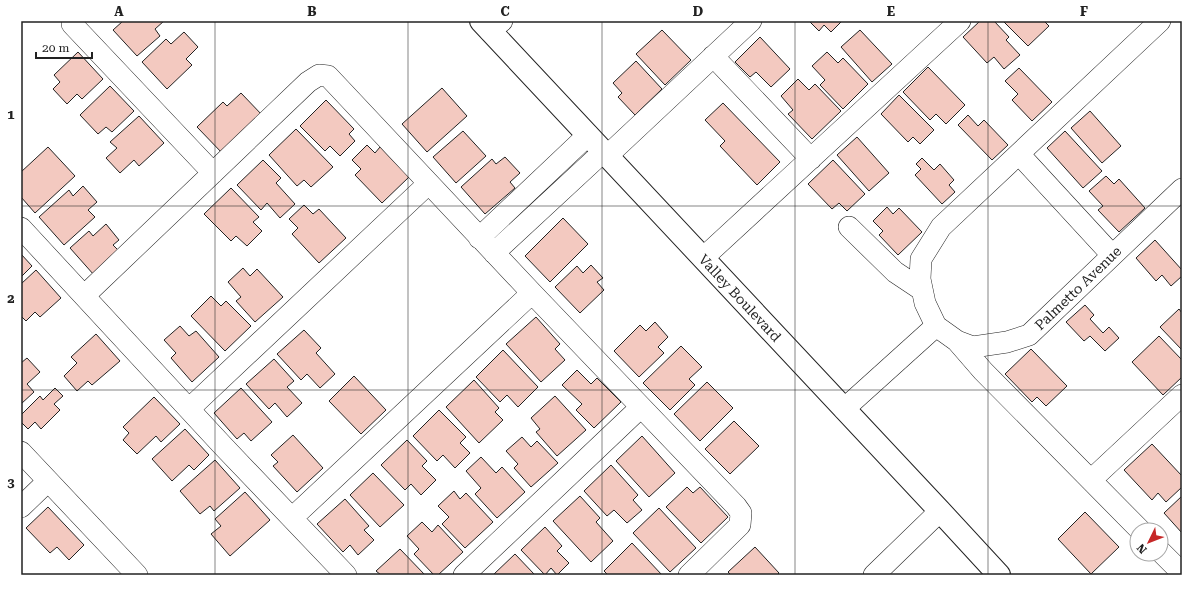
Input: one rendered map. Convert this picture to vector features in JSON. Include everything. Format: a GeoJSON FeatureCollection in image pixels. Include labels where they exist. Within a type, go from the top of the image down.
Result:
{"type":"FeatureCollection","features":[{"type":"Feature","properties":{"kind":"main road","name":"Valley Boulevard"},"geometry":{"type":"LineString","coordinates":[[491,24],[605,154],[999,575]]}},
{"type":"Feature","properties":{"kind":"street"},"geometry":{"type":"LineString","coordinates":[[494,254],[751,21]]}},
{"type":"Feature","properties":{"kind":"street"},"geometry":{"type":"LineString","coordinates":[[703,258],[960,21]]}},
{"type":"Feature","properties":{"kind":"street"},"geometry":{"type":"LineString","coordinates":[[844,409],[936,326],[926,303],[920,279],[922,259],[941,227],[1160,21]]}},
{"type":"Feature","properties":{"kind":"street"},"geometry":{"type":"LineString","coordinates":[[72,24],[214,173]]}},
{"type":"Feature","properties":{"kind":"street"},"geometry":{"type":"LineString","coordinates":[[713,56],[811,159]]}},
{"type":"Feature","properties":{"kind":"street"},"geometry":{"type":"LineString","coordinates":[[84,296],[308,82],[319,75],[328,76],[494,254],[736,506],[741,513],[740,525],[689,575]]}},
{"type":"Feature","properties":{"kind":"street"},"geometry":{"type":"LineString","coordinates":[[479,238],[588,135]]}},
{"type":"Feature","properties":{"kind":"street"},"geometry":{"type":"LineString","coordinates":[[1019,154],[1112,255]]}},
{"type":"Feature","properties":{"kind":"street"},"geometry":{"type":"LineString","coordinates":[[189,409],[428,184]]}},
{"type":"Feature","properties":{"kind":"street","name":"Palmetto Avenue"},"geometry":{"type":"LineString","coordinates":[[936,326],[957,341],[973,347],[1007,342],[1029,335],[1182,188]]}},
{"type":"Feature","properties":{"kind":"street"},"geometry":{"type":"LineString","coordinates":[[849,227],[895,272],[922,290]]}},
{"type":"Feature","properties":{"kind":"street"},"geometry":{"type":"LineString","coordinates":[[21,228],[346,575]]}},
{"type":"Feature","properties":{"kind":"street"},"geometry":{"type":"LineString","coordinates":[[292,518],[532,294]]}},
{"type":"Feature","properties":{"kind":"street"},"geometry":{"type":"LineString","coordinates":[[957,341],[983,371],[1132,522]]}},
{"type":"Feature","properties":{"kind":"street"},"geometry":{"type":"LineString","coordinates":[[1091,480],[1182,395]]}},
{"type":"Feature","properties":{"kind":"street"},"geometry":{"type":"LineString","coordinates":[[464,575],[641,407]]}},
{"type":"Feature","properties":{"kind":"street"},"geometry":{"type":"LineString","coordinates":[[21,452],[137,575]]}},
{"type":"Feature","properties":{"kind":"street"},"geometry":{"type":"LineString","coordinates":[[21,507],[48,481]]}},
{"type":"Feature","properties":{"kind":"street"},"geometry":{"type":"LineString","coordinates":[[874,575],[940,511]]}},
{"type":"Feature","properties":{"kind":"street"},"geometry":{"type":"LineString","coordinates":[[1169,560],[1182,573]]}},
{"type":"Feature","properties":{"kind":"building"},"geometry":{"type":"Polygon","coordinates":[[[123,21],[164,21],[155,29],[160,36],[137,56],[113,30],[123,21]]]}},
{"type":"Feature","properties":{"kind":"building"},"geometry":{"type":"Polygon","coordinates":[[[809,21],[842,21],[831,32],[824,25],[819,31],[809,21]]]}},
{"type":"Feature","properties":{"kind":"building"},"geometry":{"type":"Polygon","coordinates":[[[980,21],[994,21],[1009,37],[1006,40],[1020,55],[1004,69],[994,57],[987,63],[963,37],[980,21]]]}},
{"type":"Feature","properties":{"kind":"building"},"geometry":{"type":"Polygon","coordinates":[[[1003,21],[1044,21],[1049,26],[1028,46],[1003,21]]]}},
{"type":"Feature","properties":{"kind":"building"},"geometry":{"type":"Polygon","coordinates":[[[662,30],[691,60],[665,85],[636,54],[662,30]]]}},
{"type":"Feature","properties":{"kind":"building"},"geometry":{"type":"Polygon","coordinates":[[[860,30],[892,64],[872,82],[841,47],[860,30]]]}},
{"type":"Feature","properties":{"kind":"building"},"geometry":{"type":"Polygon","coordinates":[[[184,32],[198,47],[186,59],[192,65],[167,89],[142,62],[166,39],[171,44],[184,32]]]}},
{"type":"Feature","properties":{"kind":"building"},"geometry":{"type":"Polygon","coordinates":[[[760,37],[790,69],[771,87],[756,72],[750,77],[735,62],[760,37]]]}},
{"type":"Feature","properties":{"kind":"building"},"geometry":{"type":"Polygon","coordinates":[[[78,52],[103,79],[82,99],[77,94],[67,104],[53,89],[60,82],[54,75],[78,52]]]}},
{"type":"Feature","properties":{"kind":"building"},"geometry":{"type":"Polygon","coordinates":[[[827,52],[838,63],[843,58],[868,84],[843,109],[820,85],[825,80],[812,66],[827,52]]]}},
{"type":"Feature","properties":{"kind":"building"},"geometry":{"type":"Polygon","coordinates":[[[636,61],[662,89],[635,115],[618,97],[622,93],[613,83],[636,61]]]}},
{"type":"Feature","properties":{"kind":"building"},"geometry":{"type":"Polygon","coordinates":[[[928,67],[965,105],[946,124],[936,114],[930,120],[903,92],[928,67]]]}},
{"type":"Feature","properties":{"kind":"building"},"geometry":{"type":"Polygon","coordinates":[[[1019,68],[1052,102],[1032,121],[1012,100],[1018,94],[1005,81],[1019,68]]]}},
{"type":"Feature","properties":{"kind":"building"},"geometry":{"type":"Polygon","coordinates":[[[798,79],[809,90],[815,84],[841,111],[812,139],[788,114],[793,110],[781,96],[798,79]]]}},
{"type":"Feature","properties":{"kind":"building"},"geometry":{"type":"Polygon","coordinates":[[[110,86],[134,111],[112,132],[106,127],[98,134],[80,115],[110,86]]]}},
{"type":"Feature","properties":{"kind":"building"},"geometry":{"type":"Polygon","coordinates":[[[442,88],[467,116],[427,152],[402,124],[442,88]]]}},
{"type":"Feature","properties":{"kind":"building"},"geometry":{"type":"Polygon","coordinates":[[[241,93],[263,116],[224,155],[197,127],[223,102],[227,106],[241,93]]]}},
{"type":"Feature","properties":{"kind":"building"},"geometry":{"type":"Polygon","coordinates":[[[899,95],[934,130],[920,144],[913,137],[908,142],[881,114],[899,95]]]}},
{"type":"Feature","properties":{"kind":"building"},"geometry":{"type":"Polygon","coordinates":[[[326,100],[354,129],[349,134],[355,141],[340,156],[330,146],[325,151],[300,126],[326,100]]]}},
{"type":"Feature","properties":{"kind":"building"},"geometry":{"type":"Polygon","coordinates":[[[723,103],[780,162],[757,185],[720,146],[725,141],[705,120],[723,103]]]}},
{"type":"Feature","properties":{"kind":"building"},"geometry":{"type":"Polygon","coordinates":[[[1090,111],[1121,146],[1102,163],[1071,128],[1090,111]]]}},
{"type":"Feature","properties":{"kind":"building"},"geometry":{"type":"Polygon","coordinates":[[[968,115],[978,126],[984,120],[1008,145],[992,160],[958,125],[968,115]]]}},
{"type":"Feature","properties":{"kind":"building"},"geometry":{"type":"Polygon","coordinates":[[[139,116],[164,143],[139,166],[134,160],[120,173],[106,158],[117,148],[110,142],[139,116]]]}},
{"type":"Feature","properties":{"kind":"building"},"geometry":{"type":"Polygon","coordinates":[[[296,129],[333,167],[311,187],[304,180],[297,186],[269,155],[296,129]]]}},
{"type":"Feature","properties":{"kind":"building"},"geometry":{"type":"Polygon","coordinates":[[[463,131],[486,156],[456,183],[433,157],[463,131]]]}},
{"type":"Feature","properties":{"kind":"building"},"geometry":{"type":"Polygon","coordinates":[[[1065,131],[1102,171],[1083,188],[1047,148],[1065,131]]]}},
{"type":"Feature","properties":{"kind":"building"},"geometry":{"type":"Polygon","coordinates":[[[857,137],[889,173],[869,191],[837,155],[857,137]]]}},
{"type":"Feature","properties":{"kind":"building"},"geometry":{"type":"Polygon","coordinates":[[[367,145],[375,153],[380,147],[409,177],[382,203],[355,175],[361,169],[352,160],[367,145]]]}},
{"type":"Feature","properties":{"kind":"building"},"geometry":{"type":"Polygon","coordinates":[[[48,147],[75,176],[35,213],[21,197],[21,172],[48,147]]]}},
{"type":"Feature","properties":{"kind":"building"},"geometry":{"type":"Polygon","coordinates":[[[505,157],[520,173],[510,182],[515,188],[485,214],[461,187],[492,159],[496,164],[505,157]]]}},
{"type":"Feature","properties":{"kind":"building"},"geometry":{"type":"Polygon","coordinates":[[[922,158],[934,170],[940,164],[954,180],[949,185],[955,192],[942,204],[915,175],[921,169],[916,164],[922,158]]]}},
{"type":"Feature","properties":{"kind":"building"},"geometry":{"type":"Polygon","coordinates":[[[263,160],[281,178],[276,183],[295,204],[280,218],[267,203],[261,210],[237,185],[263,160]]]}},
{"type":"Feature","properties":{"kind":"building"},"geometry":{"type":"Polygon","coordinates":[[[833,160],[865,194],[847,211],[839,203],[832,209],[808,184],[833,160]]]}},
{"type":"Feature","properties":{"kind":"building"},"geometry":{"type":"Polygon","coordinates":[[[1106,176],[1114,184],[1119,179],[1145,208],[1119,232],[1098,210],[1103,206],[1089,191],[1106,176]]]}},
{"type":"Feature","properties":{"kind":"building"},"geometry":{"type":"Polygon","coordinates":[[[83,186],[97,202],[88,210],[95,217],[64,245],[39,217],[69,190],[73,196],[83,186]]]}},
{"type":"Feature","properties":{"kind":"building"},"geometry":{"type":"Polygon","coordinates":[[[231,188],[259,217],[253,222],[262,231],[247,246],[236,236],[231,241],[204,214],[231,188]]]}},
{"type":"Feature","properties":{"kind":"building"},"geometry":{"type":"Polygon","coordinates":[[[304,205],[313,214],[319,209],[346,238],[319,263],[292,234],[298,228],[289,219],[304,205]]]}},
{"type":"Feature","properties":{"kind":"building"},"geometry":{"type":"Polygon","coordinates":[[[887,207],[893,214],[899,208],[922,232],[898,255],[879,235],[883,231],[873,221],[887,207]]]}},
{"type":"Feature","properties":{"kind":"building"},"geometry":{"type":"Polygon","coordinates":[[[563,218],[588,244],[550,282],[525,256],[563,218]]]}},
{"type":"Feature","properties":{"kind":"building"},"geometry":{"type":"Polygon","coordinates":[[[106,224],[119,240],[113,245],[120,252],[94,275],[70,248],[89,231],[93,236],[106,224]]]}},
{"type":"Feature","properties":{"kind":"building"},"geometry":{"type":"Polygon","coordinates":[[[1155,240],[1182,270],[1182,276],[1171,286],[1162,275],[1156,281],[1136,258],[1155,240]]]}},
{"type":"Feature","properties":{"kind":"building"},"geometry":{"type":"Polygon","coordinates":[[[21,254],[32,266],[21,277],[21,254]]]}},
{"type":"Feature","properties":{"kind":"building"},"geometry":{"type":"Polygon","coordinates":[[[591,265],[603,278],[597,282],[604,290],[580,313],[555,287],[577,266],[583,273],[591,265]]]}},
{"type":"Feature","properties":{"kind":"building"},"geometry":{"type":"Polygon","coordinates":[[[243,268],[250,276],[257,269],[283,297],[255,322],[236,301],[241,297],[228,282],[243,268]]]}},
{"type":"Feature","properties":{"kind":"building"},"geometry":{"type":"Polygon","coordinates":[[[36,270],[61,298],[40,317],[35,312],[26,321],[21,316],[21,284],[36,270]]]}},
{"type":"Feature","properties":{"kind":"building"},"geometry":{"type":"Polygon","coordinates":[[[211,296],[221,306],[226,301],[251,326],[225,351],[191,316],[211,296]]]}},
{"type":"Feature","properties":{"kind":"building"},"geometry":{"type":"Polygon","coordinates":[[[1085,305],[1094,315],[1090,319],[1103,333],[1109,327],[1119,338],[1105,351],[1090,336],[1084,341],[1066,322],[1085,305]]]}},
{"type":"Feature","properties":{"kind":"building"},"geometry":{"type":"Polygon","coordinates":[[[1179,309],[1182,313],[1182,350],[1160,327],[1179,309]]]}},
{"type":"Feature","properties":{"kind":"building"},"geometry":{"type":"Polygon","coordinates":[[[536,317],[560,344],[555,349],[565,360],[541,382],[506,344],[536,317]]]}},
{"type":"Feature","properties":{"kind":"building"},"geometry":{"type":"Polygon","coordinates":[[[655,322],[668,337],[658,347],[664,353],[639,377],[614,351],[640,325],[646,331],[655,322]]]}},
{"type":"Feature","properties":{"kind":"building"},"geometry":{"type":"Polygon","coordinates":[[[180,326],[189,336],[196,331],[219,357],[192,382],[171,358],[176,353],[164,340],[180,326]]]}},
{"type":"Feature","properties":{"kind":"building"},"geometry":{"type":"Polygon","coordinates":[[[304,330],[321,348],[316,353],[335,374],[320,388],[307,374],[301,380],[277,354],[304,330]]]}},
{"type":"Feature","properties":{"kind":"building"},"geometry":{"type":"Polygon","coordinates":[[[96,334],[120,361],[92,385],[88,381],[77,391],[64,376],[77,363],[71,357],[96,334]]]}},
{"type":"Feature","properties":{"kind":"building"},"geometry":{"type":"Polygon","coordinates":[[[1159,336],[1182,360],[1182,377],[1163,395],[1132,362],[1159,336]]]}},
{"type":"Feature","properties":{"kind":"building"},"geometry":{"type":"Polygon","coordinates":[[[681,346],[702,367],[689,379],[695,385],[670,410],[643,383],[681,346]]]}},
{"type":"Feature","properties":{"kind":"building"},"geometry":{"type":"Polygon","coordinates":[[[1031,349],[1067,386],[1046,406],[1037,397],[1032,402],[1005,374],[1031,349]]]}},
{"type":"Feature","properties":{"kind":"building"},"geometry":{"type":"Polygon","coordinates":[[[503,350],[538,387],[518,407],[507,395],[500,402],[476,377],[503,350]]]}},
{"type":"Feature","properties":{"kind":"building"},"geometry":{"type":"Polygon","coordinates":[[[27,358],[40,372],[27,384],[34,392],[21,404],[21,363],[27,358]]]}},
{"type":"Feature","properties":{"kind":"building"},"geometry":{"type":"Polygon","coordinates":[[[274,359],[294,381],[287,387],[302,403],[287,417],[275,403],[269,409],[246,384],[274,359]]]}},
{"type":"Feature","properties":{"kind":"building"},"geometry":{"type":"Polygon","coordinates":[[[577,370],[591,384],[597,378],[621,402],[594,428],[576,410],[582,404],[562,385],[577,370]]]}},
{"type":"Feature","properties":{"kind":"building"},"geometry":{"type":"Polygon","coordinates":[[[354,376],[386,410],[361,434],[329,401],[354,376]]]}},
{"type":"Feature","properties":{"kind":"building"},"geometry":{"type":"Polygon","coordinates":[[[474,380],[499,408],[495,412],[503,420],[479,443],[446,407],[474,380]]]}},
{"type":"Feature","properties":{"kind":"building"},"geometry":{"type":"Polygon","coordinates":[[[707,382],[733,408],[700,441],[674,414],[707,382]]]}},
{"type":"Feature","properties":{"kind":"building"},"geometry":{"type":"Polygon","coordinates":[[[55,388],[63,396],[54,404],[60,410],[41,429],[35,422],[28,429],[21,422],[21,415],[40,396],[43,400],[55,388]]]}},
{"type":"Feature","properties":{"kind":"building"},"geometry":{"type":"Polygon","coordinates":[[[241,388],[272,422],[251,441],[244,433],[237,439],[214,413],[241,388]]]}},
{"type":"Feature","properties":{"kind":"building"},"geometry":{"type":"Polygon","coordinates":[[[555,396],[586,430],[557,456],[536,432],[540,429],[531,418],[555,396]]]}},
{"type":"Feature","properties":{"kind":"building"},"geometry":{"type":"Polygon","coordinates":[[[154,397],[180,424],[161,442],[156,436],[137,454],[123,440],[129,433],[123,427],[154,397]]]}},
{"type":"Feature","properties":{"kind":"building"},"geometry":{"type":"Polygon","coordinates":[[[439,410],[466,437],[460,443],[470,453],[455,468],[443,455],[437,461],[413,436],[439,410]]]}},
{"type":"Feature","properties":{"kind":"building"},"geometry":{"type":"Polygon","coordinates":[[[734,421],[759,446],[730,474],[705,449],[734,421]]]}},
{"type":"Feature","properties":{"kind":"building"},"geometry":{"type":"Polygon","coordinates":[[[185,429],[209,455],[194,470],[189,465],[172,481],[152,459],[185,429]]]}},
{"type":"Feature","properties":{"kind":"building"},"geometry":{"type":"Polygon","coordinates":[[[293,435],[323,468],[297,492],[273,466],[278,462],[271,455],[293,435]]]}},
{"type":"Feature","properties":{"kind":"building"},"geometry":{"type":"Polygon","coordinates":[[[642,436],[675,473],[649,497],[616,461],[642,436]]]}},
{"type":"Feature","properties":{"kind":"building"},"geometry":{"type":"Polygon","coordinates":[[[522,437],[531,447],[537,441],[558,463],[531,487],[514,468],[518,464],[506,451],[522,437]]]}},
{"type":"Feature","properties":{"kind":"building"},"geometry":{"type":"Polygon","coordinates":[[[407,440],[427,461],[422,466],[436,480],[421,495],[411,484],[405,490],[381,465],[407,440]]]}},
{"type":"Feature","properties":{"kind":"building"},"geometry":{"type":"Polygon","coordinates":[[[1152,444],[1182,476],[1182,487],[1166,502],[1158,493],[1152,500],[1124,470],[1152,444]]]}},
{"type":"Feature","properties":{"kind":"building"},"geometry":{"type":"Polygon","coordinates":[[[481,457],[496,473],[502,467],[525,492],[497,518],[475,494],[481,488],[466,471],[481,457]]]}},
{"type":"Feature","properties":{"kind":"building"},"geometry":{"type":"Polygon","coordinates":[[[215,460],[240,488],[214,511],[210,506],[200,514],[180,491],[215,460]]]}},
{"type":"Feature","properties":{"kind":"building"},"geometry":{"type":"Polygon","coordinates":[[[611,465],[638,495],[633,500],[642,510],[627,523],[614,510],[607,516],[584,491],[611,465]]]}},
{"type":"Feature","properties":{"kind":"building"},"geometry":{"type":"Polygon","coordinates":[[[373,473],[404,505],[380,527],[350,495],[373,473]]]}},
{"type":"Feature","properties":{"kind":"building"},"geometry":{"type":"Polygon","coordinates":[[[687,487],[693,493],[700,487],[728,517],[701,543],[666,507],[687,487]]]}},
{"type":"Feature","properties":{"kind":"building"},"geometry":{"type":"Polygon","coordinates":[[[454,491],[460,499],[466,493],[493,522],[465,548],[442,524],[449,517],[438,506],[454,491]]]}},
{"type":"Feature","properties":{"kind":"building"},"geometry":{"type":"Polygon","coordinates":[[[245,492],[270,520],[230,556],[211,534],[221,526],[215,519],[245,492]]]}},
{"type":"Feature","properties":{"kind":"building"},"geometry":{"type":"Polygon","coordinates":[[[580,496],[600,518],[596,522],[613,541],[591,562],[553,521],[580,496]]]}},
{"type":"Feature","properties":{"kind":"building"},"geometry":{"type":"Polygon","coordinates":[[[1182,496],[1182,533],[1164,513],[1182,496]]]}},
{"type":"Feature","properties":{"kind":"building"},"geometry":{"type":"Polygon","coordinates":[[[345,499],[369,526],[364,530],[374,540],[358,555],[350,545],[343,552],[317,524],[345,499]]]}},
{"type":"Feature","properties":{"kind":"building"},"geometry":{"type":"Polygon","coordinates":[[[48,507],[84,545],[69,560],[57,547],[50,553],[26,528],[48,507]]]}},
{"type":"Feature","properties":{"kind":"building"},"geometry":{"type":"Polygon","coordinates":[[[659,508],[696,548],[670,572],[633,533],[659,508]]]}},
{"type":"Feature","properties":{"kind":"building"},"geometry":{"type":"Polygon","coordinates":[[[1085,512],[1119,547],[1091,574],[1058,539],[1085,512]]]}},
{"type":"Feature","properties":{"kind":"building"},"geometry":{"type":"Polygon","coordinates":[[[422,522],[432,532],[438,525],[463,552],[438,575],[434,575],[414,554],[419,549],[407,536],[422,522]]]}},
{"type":"Feature","properties":{"kind":"building"},"geometry":{"type":"Polygon","coordinates":[[[545,527],[562,546],[557,551],[569,563],[557,575],[551,568],[545,575],[521,550],[545,527]]]}},
{"type":"Feature","properties":{"kind":"building"},"geometry":{"type":"Polygon","coordinates":[[[632,543],[662,575],[608,575],[604,571],[632,543]]]}},
{"type":"Feature","properties":{"kind":"building"},"geometry":{"type":"Polygon","coordinates":[[[755,547],[779,573],[777,575],[731,575],[728,572],[755,547]]]}},
{"type":"Feature","properties":{"kind":"building"},"geometry":{"type":"Polygon","coordinates":[[[400,549],[425,575],[381,575],[376,571],[400,549]]]}},
{"type":"Feature","properties":{"kind":"building"},"geometry":{"type":"Polygon","coordinates":[[[515,554],[534,574],[493,575],[515,554]]]}}]}
